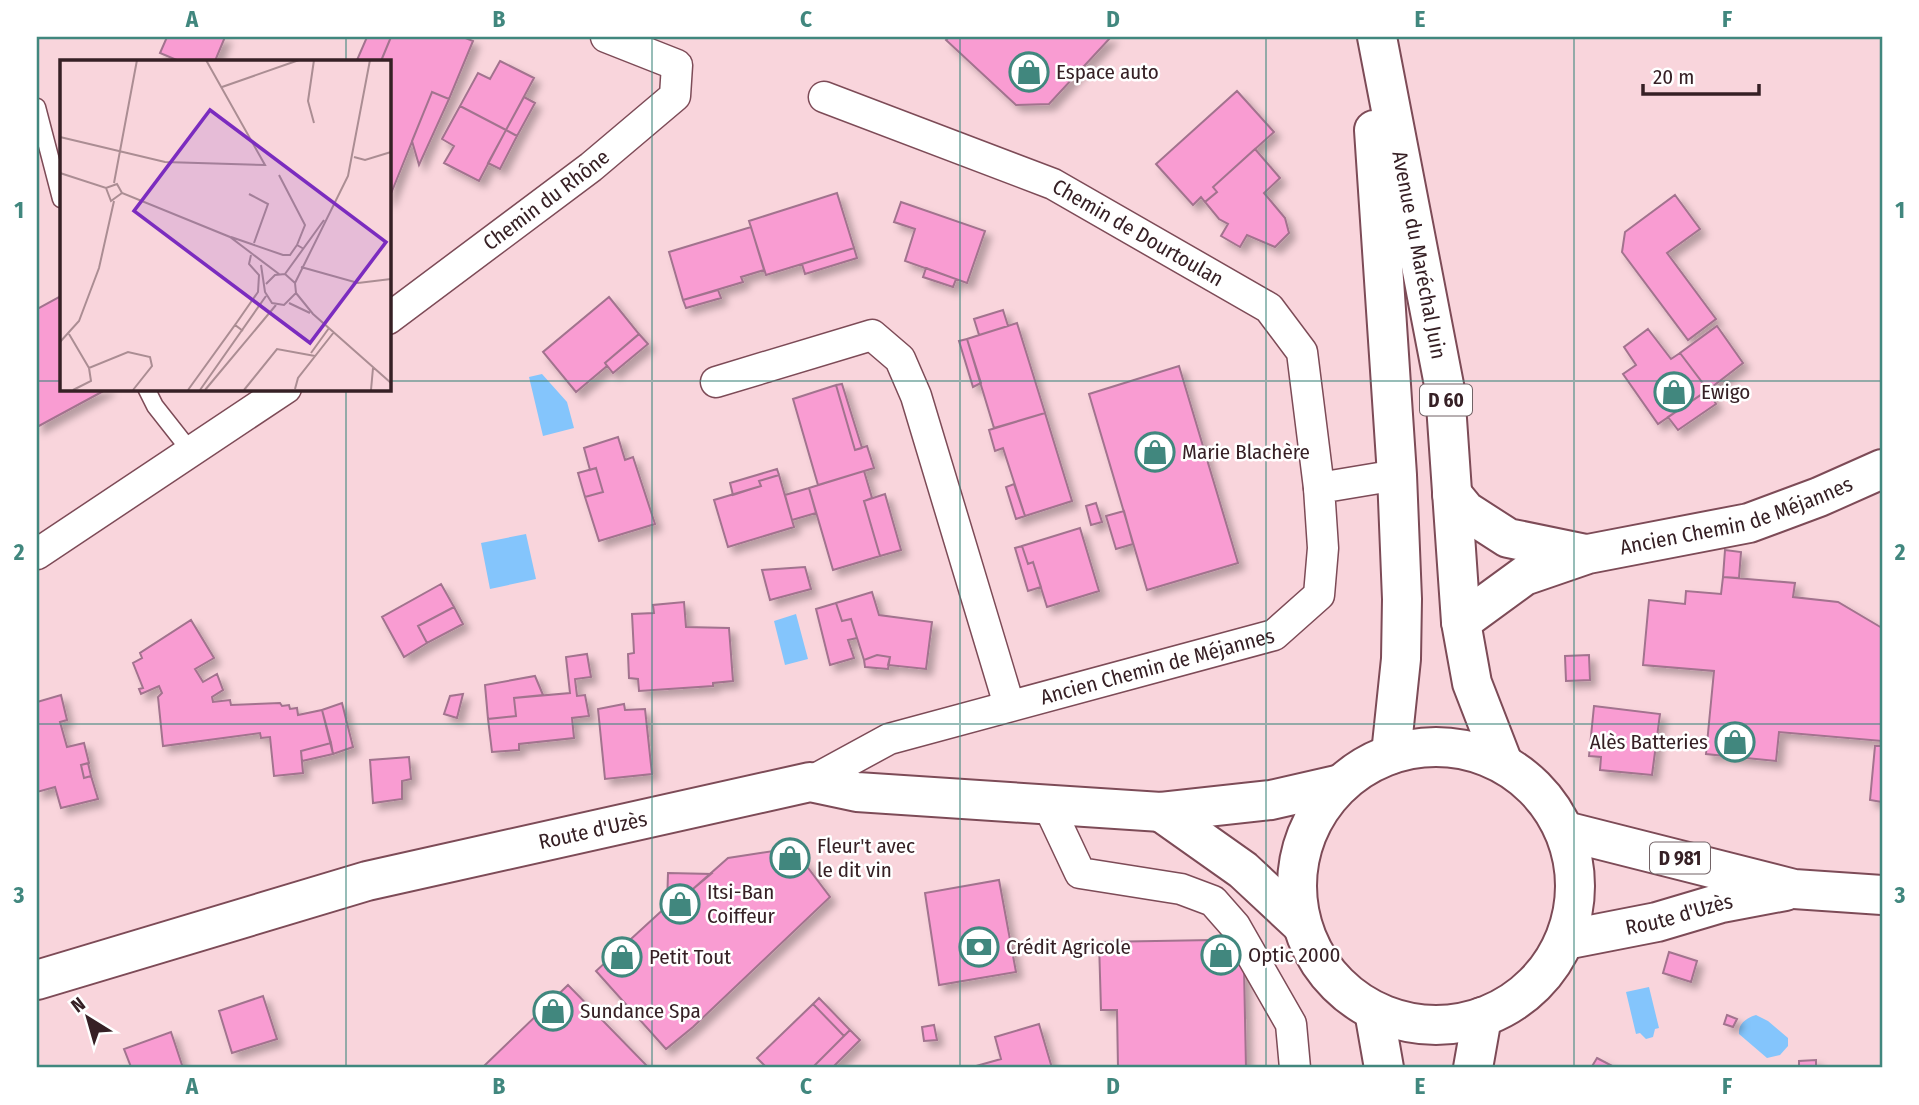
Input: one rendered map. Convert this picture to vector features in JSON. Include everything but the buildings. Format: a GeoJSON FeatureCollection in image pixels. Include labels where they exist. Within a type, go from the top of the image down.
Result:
{"type":"FeatureCollection","features":[{"type":"Feature","properties":{"kind":"main road","name":"Avenue du Maréchal Juin"},"geometry":{"type":"LineString","coordinates":[[1368,37],[1397,475],[1402,599],[1401,659],[1391,754]]}},
{"type":"Feature","properties":{"kind":"main road","name":"Avenue du Maréchal Juin"},"geometry":{"type":"LineString","coordinates":[[1377,37],[1445,390],[1461,622],[1472,683],[1503,763]]}},
{"type":"Feature","properties":{"kind":"main road","name":"Ancien Chemin de Méjannes"},"geometry":{"type":"LineString","coordinates":[[1461,622],[1524,576],[1588,554],[1749,523],[1819,497],[1882,469]]}},
{"type":"Feature","properties":{"kind":"main road","name":"Ancien Chemin de Méjannes"},"geometry":{"type":"LineString","coordinates":[[1452,494],[1466,511],[1508,538],[1588,554]]}},
{"type":"Feature","properties":{"kind":"main road"},"geometry":{"type":"LineString","coordinates":[[1428,747],[1466,749],[1503,763],[1540,791],[1565,831],[1575,867],[1575,904],[1565,940],[1545,973],[1517,999],[1482,1017],[1446,1025],[1409,1023],[1374,1011],[1342,989],[1318,960],[1302,925],[1297,887],[1302,849],[1317,814],[1341,784],[1364,767],[1391,754],[1428,747]]}},
{"type":"Feature","properties":{"kind":"main road","name":"Route d'Uzès"},"geometry":{"type":"LineString","coordinates":[[37,980],[367,881],[810,782],[857,792],[1161,812],[1271,800],[1341,784]]}},
{"type":"Feature","properties":{"kind":"main road"},"geometry":{"type":"LineString","coordinates":[[1161,812],[1243,870],[1302,925]]}},
{"type":"Feature","properties":{"kind":"main road","name":"Route d'Uzès"},"geometry":{"type":"LineString","coordinates":[[1565,831],[1794,889],[1882,895]]}},
{"type":"Feature","properties":{"kind":"main road","name":"Route d'Uzès"},"geometry":{"type":"LineString","coordinates":[[1565,940],[1657,922],[1721,903],[1794,889]]}},
{"type":"Feature","properties":{"kind":"main road"},"geometry":{"type":"LineString","coordinates":[[1374,1011],[1384,1068]]}},
{"type":"Feature","properties":{"kind":"main road"},"geometry":{"type":"LineString","coordinates":[[1473,1068],[1482,1017]]}},
{"type":"Feature","properties":{"kind":"street","name":"Chemin du Rhône"},"geometry":{"type":"LineString","coordinates":[[390,318],[591,167],[675,96],[677,65],[606,37]]}},
{"type":"Feature","properties":{"kind":"street","name":"Chemin de Dourtoulan"},"geometry":{"type":"LineString","coordinates":[[824,97],[1053,184],[1269,308],[1302,352],[1319,488]]}},
{"type":"Feature","properties":{"kind":"street"},"geometry":{"type":"LineString","coordinates":[[716,382],[872,335],[900,359],[916,396],[1009,705]]}},
{"type":"Feature","properties":{"kind":"street"},"geometry":{"type":"LineString","coordinates":[[37,554],[283,390]]}},
{"type":"Feature","properties":{"kind":"street"},"geometry":{"type":"LineString","coordinates":[[1319,488],[1397,475]]}},
{"type":"Feature","properties":{"kind":"street","name":"Ancien Chemin de Méjannes"},"geometry":{"type":"LineString","coordinates":[[810,782],[889,739],[1274,635],[1319,595],[1323,548],[1319,488]]}},
{"type":"Feature","properties":{"kind":"street"},"geometry":{"type":"LineString","coordinates":[[1048,805],[1080,873],[1181,889],[1213,901],[1235,926],[1291,1024],[1295,1068]]}},
{"type":"Feature","properties":{"kind":"lane"},"geometry":{"type":"LineString","coordinates":[[37,107],[60,195]]}},
{"type":"Feature","properties":{"kind":"lane"},"geometry":{"type":"LineString","coordinates":[[147,390],[155,406],[192,453]]}},
{"type":"Feature","properties":{"kind":"water"},"geometry":{"type":"Polygon","coordinates":[[[542,374],[567,402],[574,428],[543,436],[529,377],[542,374]]]}},
{"type":"Feature","properties":{"kind":"water"},"geometry":{"type":"Polygon","coordinates":[[[526,534],[536,579],[490,589],[481,543],[526,534]]]}},
{"type":"Feature","properties":{"kind":"water"},"geometry":{"type":"Polygon","coordinates":[[[796,614],[808,659],[785,665],[774,621],[796,614]]]}},
{"type":"Feature","properties":{"kind":"water"},"geometry":{"type":"Polygon","coordinates":[[[1649,987],[1659,1028],[1655,1029],[1653,1037],[1646,1039],[1640,1033],[1636,1034],[1626,992],[1649,987]]]}},
{"type":"Feature","properties":{"kind":"water"},"geometry":{"type":"Polygon","coordinates":[[[1756,1015],[1768,1021],[1788,1038],[1788,1046],[1780,1055],[1767,1058],[1739,1034],[1743,1022],[1756,1015]]]}},
{"type":"Feature","properties":{"kind":"place","name":"Espace auto"},"geometry":{"type":"Point","coordinates":[1029,72]}},
{"type":"Feature","properties":{"kind":"place","name":"Ewigo"},"geometry":{"type":"Point","coordinates":[1674,392]}},
{"type":"Feature","properties":{"kind":"place","name":"Marie Blachère"},"geometry":{"type":"Point","coordinates":[1155,452]}},
{"type":"Feature","properties":{"kind":"place","name":"Alès Batteries"},"geometry":{"type":"Point","coordinates":[1735,742]}},
{"type":"Feature","properties":{"kind":"place","name":"Fleur't avec le dit vin"},"geometry":{"type":"Point","coordinates":[790,858]}},
{"type":"Feature","properties":{"kind":"place","name":"Itsi-Ban Coiffeur"},"geometry":{"type":"Point","coordinates":[680,904]}},
{"type":"Feature","properties":{"kind":"place","name":"Crédit Agricole"},"geometry":{"type":"Point","coordinates":[979,947]}},
{"type":"Feature","properties":{"kind":"place","name":"Optic 2000"},"geometry":{"type":"Point","coordinates":[1221,955]}},
{"type":"Feature","properties":{"kind":"place","name":"Petit Tout"},"geometry":{"type":"Point","coordinates":[622,957]}},
{"type":"Feature","properties":{"kind":"place","name":"Sundance Spa"},"geometry":{"type":"Point","coordinates":[553,1011]}}]}
